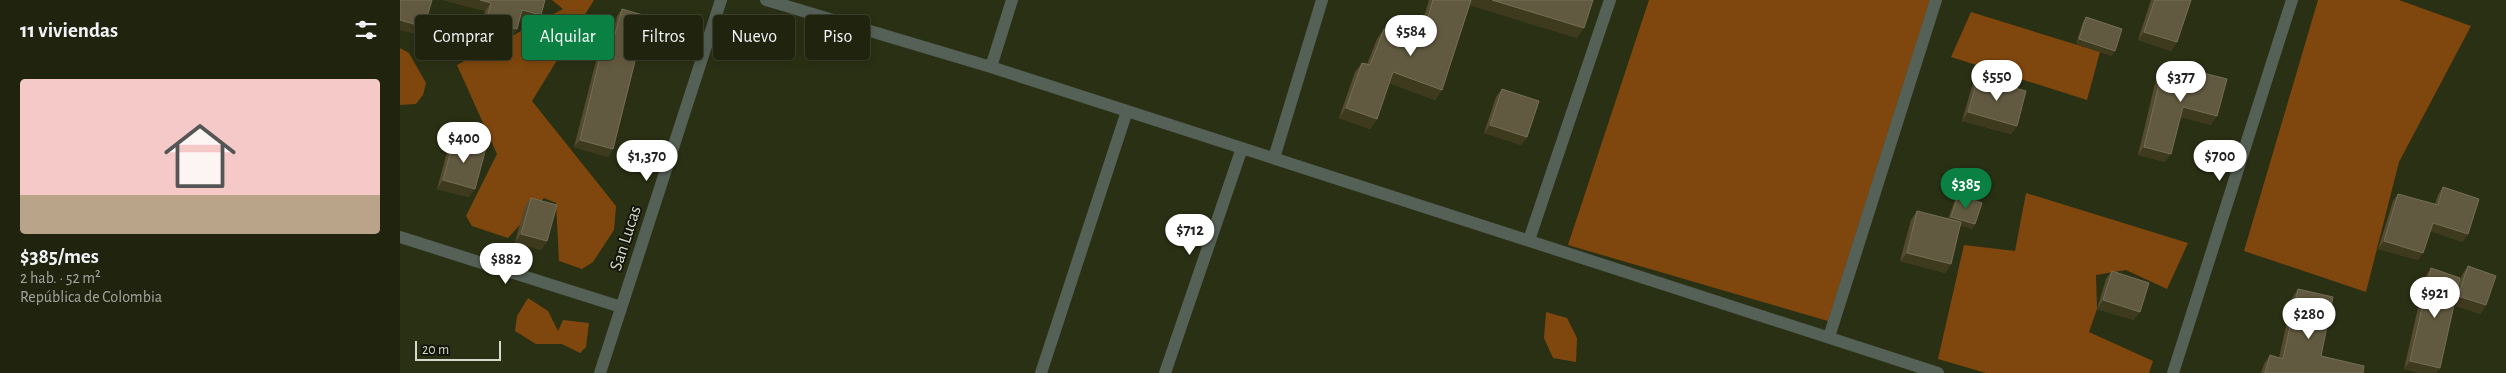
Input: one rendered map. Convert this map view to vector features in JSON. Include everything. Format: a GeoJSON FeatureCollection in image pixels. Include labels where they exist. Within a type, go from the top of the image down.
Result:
{"type":"FeatureCollection","features":[{"type":"Feature","properties":{"kind":"street","name":"San Lucas"},"geometry":{"type":"LineString","coordinates":[[600,373],[721,0]]}},
{"type":"Feature","properties":{"kind":"street"},"geometry":{"type":"LineString","coordinates":[[766,0],[991,67],[1938,373]]}},
{"type":"Feature","properties":{"kind":"street"},"geometry":{"type":"LineString","coordinates":[[991,67],[1012,0]]}},
{"type":"Feature","properties":{"kind":"street"},"geometry":{"type":"LineString","coordinates":[[1274,158],[1322,0]]}},
{"type":"Feature","properties":{"kind":"street"},"geometry":{"type":"LineString","coordinates":[[1529,240],[1610,0]]}},
{"type":"Feature","properties":{"kind":"street"},"geometry":{"type":"LineString","coordinates":[[1829,337],[1936,0]]}},
{"type":"Feature","properties":{"kind":"street"},"geometry":{"type":"LineString","coordinates":[[2174,373],[2292,0]]}},
{"type":"Feature","properties":{"kind":"street"},"geometry":{"type":"LineString","coordinates":[[1041,373],[1127,111]]}},
{"type":"Feature","properties":{"kind":"street"},"geometry":{"type":"LineString","coordinates":[[1165,373],[1242,148]]}},
{"type":"Feature","properties":{"kind":"street"},"geometry":{"type":"LineString","coordinates":[[400,237],[621,307]]}},
{"type":"Feature","properties":{"kind":"shaded area"},"geometry":{"type":"Polygon","coordinates":[[[552,0],[594,0],[585,15],[552,15],[563,9],[552,0]]]}},
{"type":"Feature","properties":{"kind":"shaded area"},"geometry":{"type":"Polygon","coordinates":[[[1649,0],[1930,0],[1828,321],[1568,245],[1649,0]]]}},
{"type":"Feature","properties":{"kind":"shaded area"},"geometry":{"type":"Polygon","coordinates":[[[2318,0],[2399,0],[2471,26],[2399,162],[2366,292],[2244,251],[2318,0]]]}},
{"type":"Feature","properties":{"kind":"shaded area"},"geometry":{"type":"Polygon","coordinates":[[[1971,12],[2100,52],[2087,100],[1951,57],[1971,12]]]}},
{"type":"Feature","properties":{"kind":"shaded area"},"geometry":{"type":"Polygon","coordinates":[[[522,31],[522,60],[557,60],[532,101],[616,206],[614,230],[593,262],[582,269],[559,261],[556,203],[544,198],[508,238],[472,226],[466,216],[497,154],[457,65],[466,60],[512,60],[512,36],[522,31]]]}},
{"type":"Feature","properties":{"kind":"shaded area"},"geometry":{"type":"Polygon","coordinates":[[[400,48],[409,53],[426,83],[423,95],[416,104],[400,105],[400,48]]]}},
{"type":"Feature","properties":{"kind":"shaded area"},"geometry":{"type":"Polygon","coordinates":[[[2026,193],[2188,243],[2167,289],[2126,270],[2096,275],[2097,309],[2089,332],[2153,361],[2149,373],[1986,373],[1938,359],[1964,245],[2015,251],[2026,193]]]}},
{"type":"Feature","properties":{"kind":"shaded area"},"geometry":{"type":"Polygon","coordinates":[[[528,298],[548,311],[558,331],[563,320],[589,323],[586,347],[580,353],[562,344],[536,344],[515,331],[517,316],[528,298]]]}},
{"type":"Feature","properties":{"kind":"shaded area"},"geometry":{"type":"Polygon","coordinates":[[[1546,312],[1567,318],[1577,338],[1576,362],[1553,358],[1544,338],[1546,312]]]}},
{"type":"Feature","properties":{"kind":"building"},"geometry":{"type":"Polygon","coordinates":[[[400,0],[432,0],[428,15],[415,15],[415,24],[400,20],[400,0]]]}},
{"type":"Feature","properties":{"kind":"building"},"geometry":{"type":"Polygon","coordinates":[[[480,0],[545,0],[541,15],[522,10],[517,29],[512,28],[512,15],[488,15],[491,3],[480,0]]]}},
{"type":"Feature","properties":{"kind":"building"},"geometry":{"type":"Polygon","coordinates":[[[1433,0],[1471,0],[1442,90],[1393,72],[1377,119],[1346,108],[1362,63],[1370,65],[1384,29],[1420,44],[1433,0]]]}},
{"type":"Feature","properties":{"kind":"building"},"geometry":{"type":"Polygon","coordinates":[[[1492,0],[1593,0],[1584,28],[1492,0]]]}},
{"type":"Feature","properties":{"kind":"building"},"geometry":{"type":"Polygon","coordinates":[[[2155,0],[2191,0],[2177,42],[2144,32],[2155,0]]]}},
{"type":"Feature","properties":{"kind":"building"},"geometry":{"type":"Polygon","coordinates":[[[622,9],[643,15],[624,15],[624,60],[635,60],[613,149],[580,140],[599,60],[614,60],[614,37],[622,9]]]}},
{"type":"Feature","properties":{"kind":"building"},"geometry":{"type":"Polygon","coordinates":[[[2086,17],[2122,29],[2115,51],[2079,39],[2086,17]]]}},
{"type":"Feature","properties":{"kind":"building"},"geometry":{"type":"Polygon","coordinates":[[[2164,63],[2227,79],[2217,116],[2183,107],[2171,154],[2144,147],[2164,63]]]}},
{"type":"Feature","properties":{"kind":"building"},"geometry":{"type":"Polygon","coordinates":[[[1978,78],[2026,91],[2017,126],[1968,112],[1978,78]]]}},
{"type":"Feature","properties":{"kind":"building"},"geometry":{"type":"Polygon","coordinates":[[[1502,89],[1539,101],[1527,137],[1490,125],[1502,89]]]}},
{"type":"Feature","properties":{"kind":"building"},"geometry":{"type":"Polygon","coordinates":[[[454,139],[486,148],[475,189],[443,180],[454,139]]]}},
{"type":"Feature","properties":{"kind":"building"},"geometry":{"type":"Polygon","coordinates":[[[2443,187],[2479,199],[2468,234],[2433,223],[2423,253],[2384,241],[2398,194],[2438,205],[2443,187]]]}},
{"type":"Feature","properties":{"kind":"building"},"geometry":{"type":"Polygon","coordinates":[[[1958,195],[1982,203],[1975,224],[1951,217],[1958,195]]]}},
{"type":"Feature","properties":{"kind":"building"},"geometry":{"type":"Polygon","coordinates":[[[531,198],[557,205],[547,241],[521,234],[531,198]]]}},
{"type":"Feature","properties":{"kind":"building"},"geometry":{"type":"Polygon","coordinates":[[[1917,211],[1961,222],[1951,264],[1907,253],[1917,211]]]}},
{"type":"Feature","properties":{"kind":"building"},"geometry":{"type":"Polygon","coordinates":[[[2468,266],[2496,276],[2486,305],[2458,296],[2468,266]]]}},
{"type":"Feature","properties":{"kind":"building"},"geometry":{"type":"Polygon","coordinates":[[[2431,268],[2460,278],[2440,368],[2410,361],[2431,268]]]}},
{"type":"Feature","properties":{"kind":"building"},"geometry":{"type":"Polygon","coordinates":[[[2112,271],[2149,283],[2140,312],[2103,300],[2112,271]]]}},
{"type":"Feature","properties":{"kind":"building"},"geometry":{"type":"Polygon","coordinates":[[[2298,289],[2333,297],[2321,356],[2364,366],[2363,373],[2265,373],[2270,355],[2283,359],[2298,289]]]}}]}
